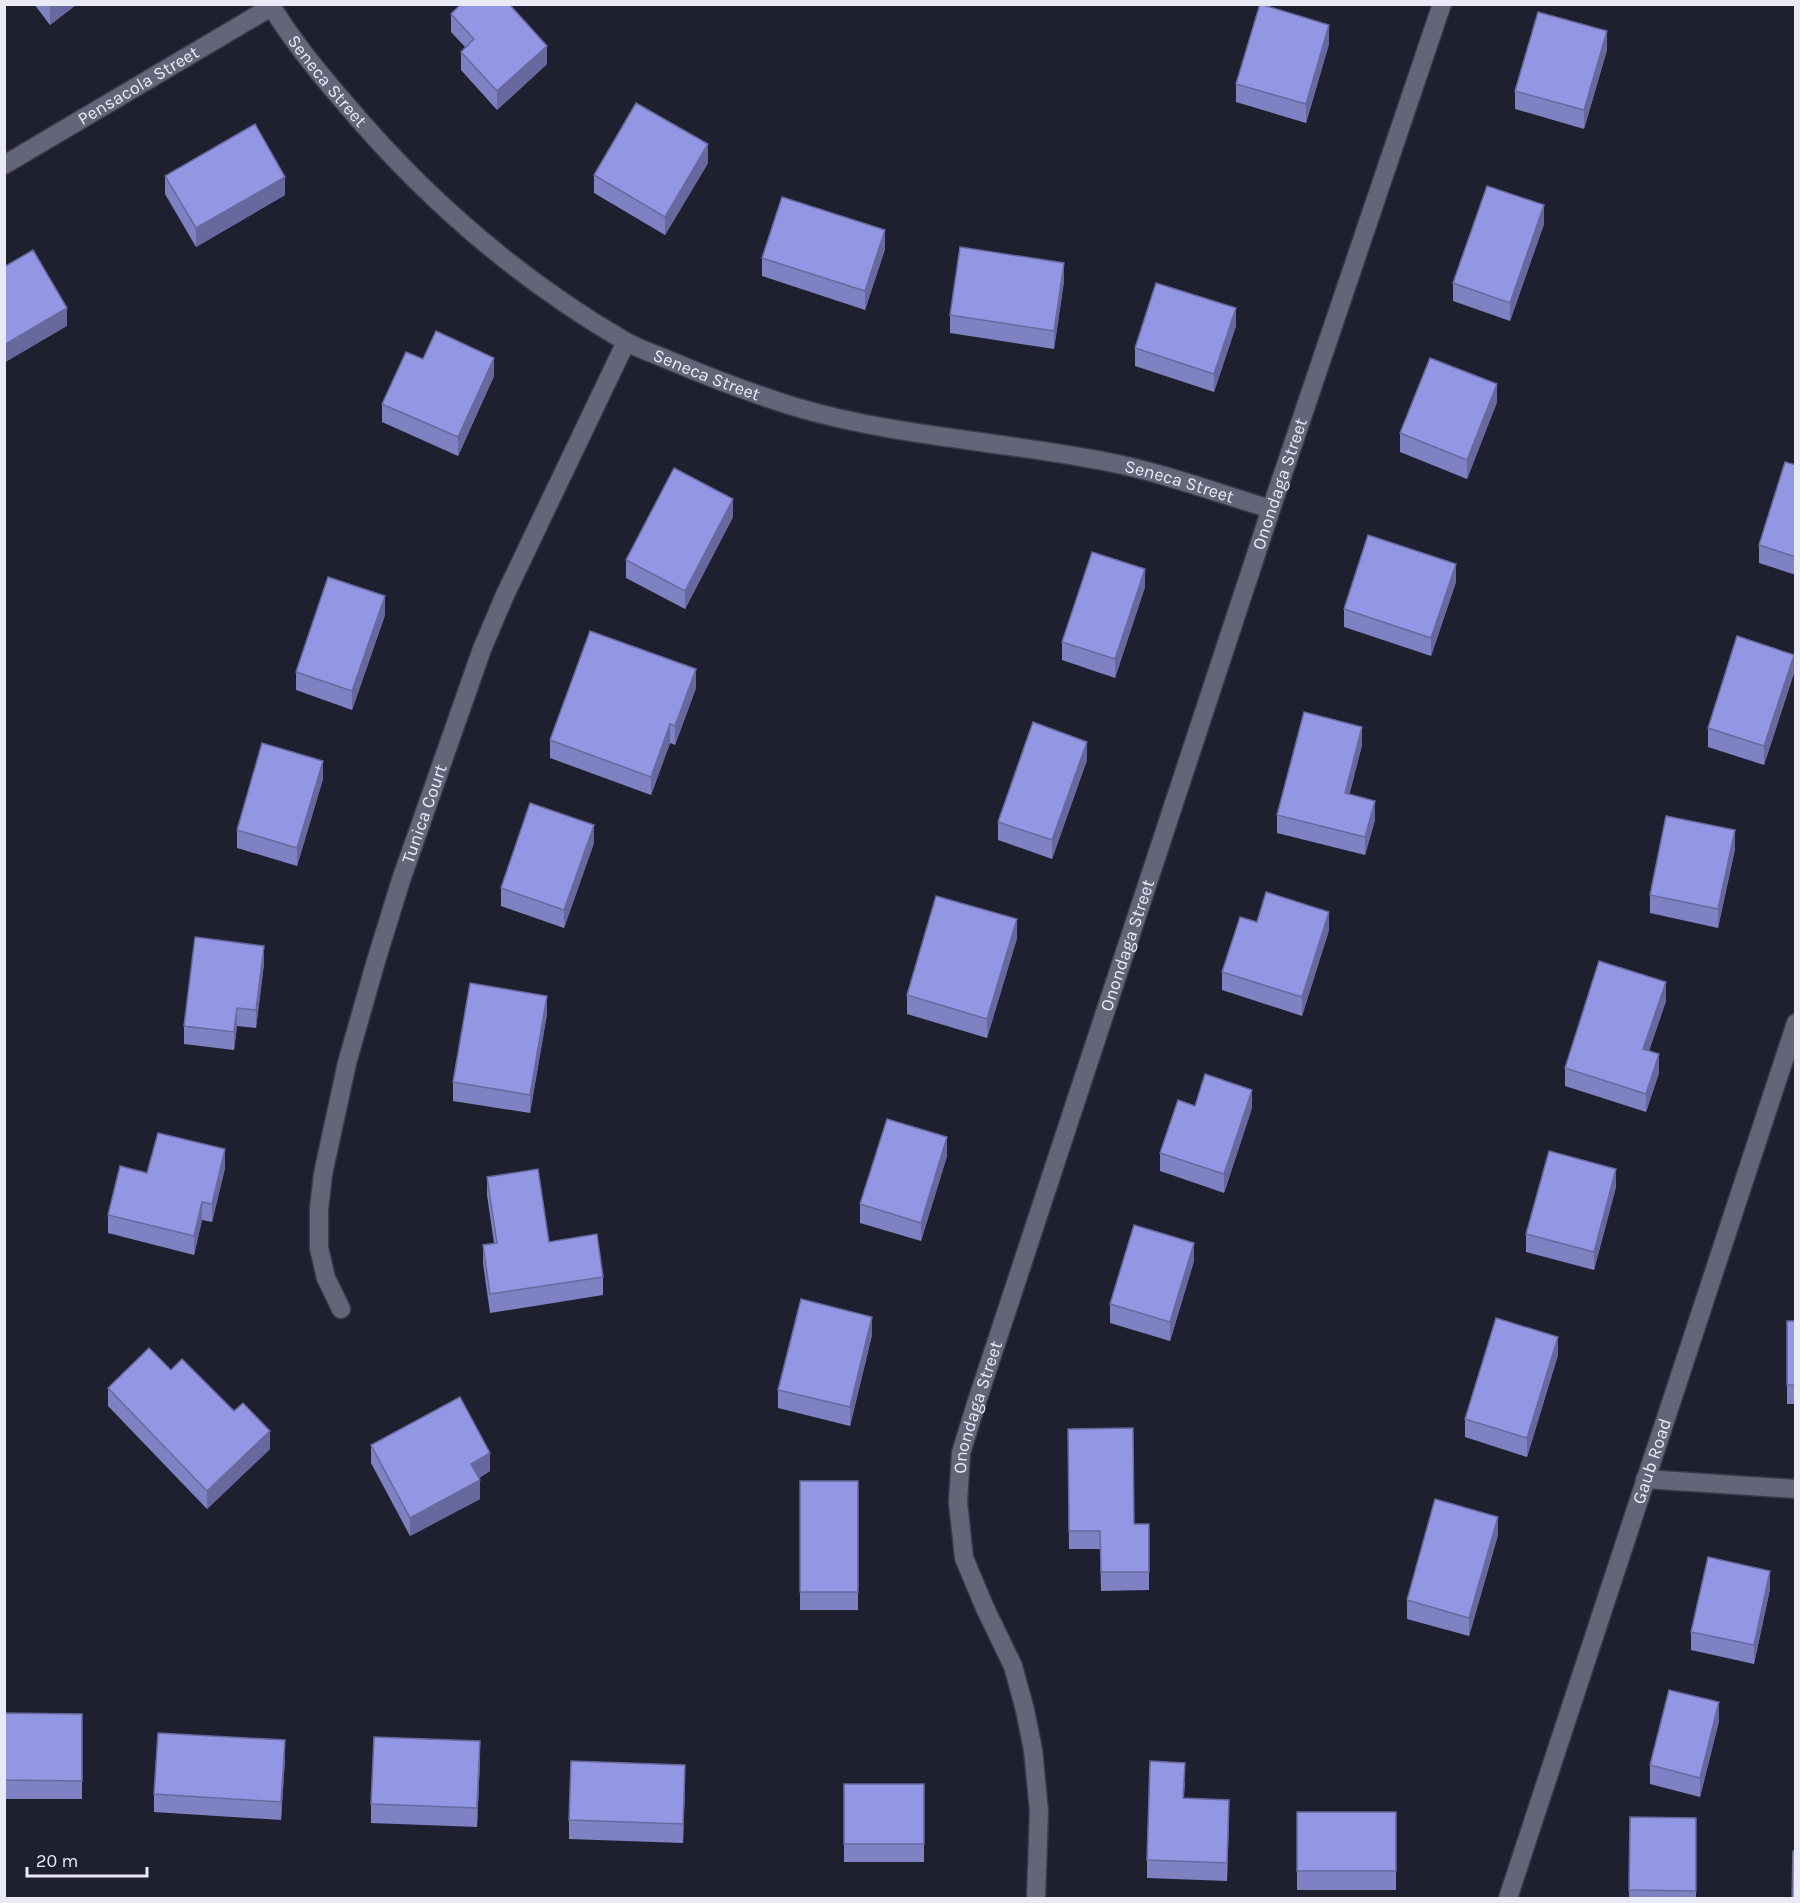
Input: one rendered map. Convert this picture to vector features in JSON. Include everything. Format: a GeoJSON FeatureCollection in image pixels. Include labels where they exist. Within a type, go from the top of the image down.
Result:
{"type":"FeatureCollection","features":[{"type":"Feature","properties":{"kind":"street","name":"Onondaga Street"},"geometry":{"type":"LineString","coordinates":[[1036,1899],[1039,1811],[1033,1750],[1025,1710],[1012,1666],[964,1558],[958,1502],[961,1453],[1271,509],[1442,4]]}},
{"type":"Feature","properties":{"kind":"street","name":"Seneca Street"},"geometry":{"type":"LineString","coordinates":[[271,6],[317,71],[405,170],[477,236],[572,308],[626,342],[708,377],[793,406],[905,431],[1109,462],[1151,472],[1271,509]]}},
{"type":"Feature","properties":{"kind":"street","name":"Pensacola Street"},"geometry":{"type":"LineString","coordinates":[[4,165],[271,6]]}},
{"type":"Feature","properties":{"kind":"street","name":"Tunica Court"},"geometry":{"type":"LineString","coordinates":[[341,1309],[326,1278],[319,1248],[319,1209],[323,1174],[347,1063],[376,961],[401,880],[482,649],[505,595],[626,342]]}},
{"type":"Feature","properties":{"kind":"street","name":"Gaub Road"},"geometry":{"type":"LineString","coordinates":[[1508,1899],[1796,1023]]}},
{"type":"Feature","properties":{"kind":"street"},"geometry":{"type":"LineString","coordinates":[[1645,1479],[1796,1489]]}},
{"type":"Feature","properties":{"kind":"building"},"geometry":{"type":"Polygon","coordinates":[[[461,4],[509,4],[547,46],[497,91],[461,52],[474,39],[451,14],[461,4]]]}},
{"type":"Feature","properties":{"kind":"building"},"geometry":{"type":"Polygon","coordinates":[[[1260,4],[1329,25],[1306,104],[1236,84],[1260,4]]]}},
{"type":"Feature","properties":{"kind":"building"},"geometry":{"type":"Polygon","coordinates":[[[1538,12],[1607,31],[1584,110],[1515,91],[1538,12]]]}},
{"type":"Feature","properties":{"kind":"building"},"geometry":{"type":"Polygon","coordinates":[[[636,103],[708,144],[665,217],[594,175],[636,103]]]}},
{"type":"Feature","properties":{"kind":"building"},"geometry":{"type":"Polygon","coordinates":[[[255,124],[285,177],[196,228],[165,176],[255,124]]]}},
{"type":"Feature","properties":{"kind":"building"},"geometry":{"type":"Polygon","coordinates":[[[1487,186],[1544,205],[1510,303],[1453,283],[1487,186]]]}},
{"type":"Feature","properties":{"kind":"building"},"geometry":{"type":"Polygon","coordinates":[[[782,197],[885,230],[865,291],[762,258],[782,197]]]}},
{"type":"Feature","properties":{"kind":"building"},"geometry":{"type":"Polygon","coordinates":[[[960,247],[1064,263],[1054,331],[950,315],[960,247]]]}},
{"type":"Feature","properties":{"kind":"building"},"geometry":{"type":"Polygon","coordinates":[[[33,250],[67,308],[4,345],[4,267],[33,250]]]}},
{"type":"Feature","properties":{"kind":"building"},"geometry":{"type":"Polygon","coordinates":[[[1156,283],[1236,308],[1214,374],[1135,348],[1156,283]]]}},
{"type":"Feature","properties":{"kind":"building"},"geometry":{"type":"Polygon","coordinates":[[[436,331],[494,358],[458,437],[382,404],[406,352],[423,359],[436,331]]]}},
{"type":"Feature","properties":{"kind":"building"},"geometry":{"type":"Polygon","coordinates":[[[1430,358],[1497,384],[1467,460],[1400,433],[1430,358]]]}},
{"type":"Feature","properties":{"kind":"building"},"geometry":{"type":"Polygon","coordinates":[[[1785,462],[1796,465],[1796,557],[1759,545],[1785,462]]]}},
{"type":"Feature","properties":{"kind":"building"},"geometry":{"type":"Polygon","coordinates":[[[674,468],[733,499],[685,591],[626,560],[674,468]]]}},
{"type":"Feature","properties":{"kind":"building"},"geometry":{"type":"Polygon","coordinates":[[[1368,535],[1456,564],[1431,638],[1344,609],[1368,535]]]}},
{"type":"Feature","properties":{"kind":"building"},"geometry":{"type":"Polygon","coordinates":[[[1092,552],[1145,569],[1115,659],[1062,642],[1092,552]]]}},
{"type":"Feature","properties":{"kind":"building"},"geometry":{"type":"Polygon","coordinates":[[[328,577],[385,596],[352,691],[296,672],[328,577]]]}},
{"type":"Feature","properties":{"kind":"building"},"geometry":{"type":"Polygon","coordinates":[[[590,631],[696,669],[675,726],[670,724],[651,777],[550,740],[590,631]]]}},
{"type":"Feature","properties":{"kind":"building"},"geometry":{"type":"Polygon","coordinates":[[[1737,636],[1794,655],[1764,746],[1708,728],[1737,636]]]}},
{"type":"Feature","properties":{"kind":"building"},"geometry":{"type":"Polygon","coordinates":[[[1304,712],[1362,727],[1345,793],[1375,801],[1365,837],[1277,815],[1304,712]]]}},
{"type":"Feature","properties":{"kind":"building"},"geometry":{"type":"Polygon","coordinates":[[[1033,722],[1087,742],[1052,840],[998,822],[1033,722]]]}},
{"type":"Feature","properties":{"kind":"building"},"geometry":{"type":"Polygon","coordinates":[[[262,743],[323,761],[297,848],[237,830],[262,743]]]}},
{"type":"Feature","properties":{"kind":"building"},"geometry":{"type":"Polygon","coordinates":[[[530,803],[594,825],[564,910],[501,888],[530,803]]]}},
{"type":"Feature","properties":{"kind":"building"},"geometry":{"type":"Polygon","coordinates":[[[1666,816],[1735,830],[1718,909],[1650,895],[1666,816]]]}},
{"type":"Feature","properties":{"kind":"building"},"geometry":{"type":"Polygon","coordinates":[[[1266,892],[1329,912],[1302,997],[1222,972],[1240,917],[1257,922],[1266,892]]]}},
{"type":"Feature","properties":{"kind":"building"},"geometry":{"type":"Polygon","coordinates":[[[936,896],[1017,919],[987,1019],[907,995],[936,896]]]}},
{"type":"Feature","properties":{"kind":"building"},"geometry":{"type":"Polygon","coordinates":[[[195,937],[264,946],[256,1010],[237,1008],[234,1032],[184,1026],[195,937]]]}},
{"type":"Feature","properties":{"kind":"building"},"geometry":{"type":"Polygon","coordinates":[[[1599,961],[1666,982],[1643,1049],[1659,1054],[1646,1094],[1565,1068],[1599,961]]]}},
{"type":"Feature","properties":{"kind":"building"},"geometry":{"type":"Polygon","coordinates":[[[470,983],[547,996],[530,1095],[453,1082],[470,983]]]}},
{"type":"Feature","properties":{"kind":"building"},"geometry":{"type":"Polygon","coordinates":[[[1205,1074],[1252,1090],[1224,1174],[1160,1153],[1178,1100],[1195,1106],[1205,1074]]]}},
{"type":"Feature","properties":{"kind":"building"},"geometry":{"type":"Polygon","coordinates":[[[887,1119],[947,1137],[921,1223],[860,1204],[887,1119]]]}},
{"type":"Feature","properties":{"kind":"building"},"geometry":{"type":"Polygon","coordinates":[[[158,1133],[225,1149],[212,1204],[202,1202],[194,1236],[108,1215],[120,1166],[147,1173],[158,1133]]]}},
{"type":"Feature","properties":{"kind":"building"},"geometry":{"type":"Polygon","coordinates":[[[1549,1151],[1616,1169],[1594,1252],[1526,1234],[1549,1151]]]}},
{"type":"Feature","properties":{"kind":"building"},"geometry":{"type":"Polygon","coordinates":[[[538,1169],[549,1242],[597,1234],[603,1277],[490,1294],[483,1245],[497,1243],[487,1177],[538,1169]]]}},
{"type":"Feature","properties":{"kind":"building"},"geometry":{"type":"Polygon","coordinates":[[[1134,1225],[1194,1243],[1170,1322],[1110,1304],[1134,1225]]]}},
{"type":"Feature","properties":{"kind":"building"},"geometry":{"type":"Polygon","coordinates":[[[801,1299],[872,1317],[850,1407],[778,1390],[801,1299]]]}},
{"type":"Feature","properties":{"kind":"building"},"geometry":{"type":"Polygon","coordinates":[[[1496,1318],[1558,1337],[1527,1438],[1465,1419],[1496,1318]]]}},
{"type":"Feature","properties":{"kind":"building"},"geometry":{"type":"Polygon","coordinates":[[[1787,1321],[1796,1321],[1796,1385],[1787,1385],[1787,1321]]]}},
{"type":"Feature","properties":{"kind":"building"},"geometry":{"type":"Polygon","coordinates":[[[149,1348],[171,1370],[182,1359],[234,1411],[243,1403],[270,1431],[207,1491],[108,1388],[149,1348]]]}},
{"type":"Feature","properties":{"kind":"building"},"geometry":{"type":"Polygon","coordinates":[[[460,1397],[490,1453],[471,1464],[480,1480],[410,1518],[371,1445],[460,1397]]]}},
{"type":"Feature","properties":{"kind":"building"},"geometry":{"type":"Polygon","coordinates":[[[1133,1428],[1134,1524],[1149,1524],[1149,1572],[1101,1572],[1100,1531],[1069,1531],[1068,1429],[1133,1428]]]}},
{"type":"Feature","properties":{"kind":"building"},"geometry":{"type":"Polygon","coordinates":[[[800,1481],[858,1481],[858,1592],[800,1592],[800,1481]]]}},
{"type":"Feature","properties":{"kind":"building"},"geometry":{"type":"Polygon","coordinates":[[[1435,1499],[1498,1517],[1469,1618],[1407,1600],[1435,1499]]]}},
{"type":"Feature","properties":{"kind":"building"},"geometry":{"type":"Polygon","coordinates":[[[1708,1557],[1770,1571],[1754,1645],[1691,1632],[1708,1557]]]}},
{"type":"Feature","properties":{"kind":"building"},"geometry":{"type":"Polygon","coordinates":[[[1669,1690],[1719,1702],[1700,1778],[1650,1765],[1669,1690]]]}},
{"type":"Feature","properties":{"kind":"building"},"geometry":{"type":"Polygon","coordinates":[[[4,1713],[82,1714],[82,1781],[4,1780],[4,1713]]]}},
{"type":"Feature","properties":{"kind":"building"},"geometry":{"type":"Polygon","coordinates":[[[158,1733],[285,1740],[281,1802],[154,1794],[158,1733]]]}},
{"type":"Feature","properties":{"kind":"building"},"geometry":{"type":"Polygon","coordinates":[[[374,1737],[480,1741],[477,1808],[371,1804],[374,1737]]]}},
{"type":"Feature","properties":{"kind":"building"},"geometry":{"type":"Polygon","coordinates":[[[571,1761],[685,1765],[683,1824],[569,1820],[571,1761]]]}},
{"type":"Feature","properties":{"kind":"building"},"geometry":{"type":"Polygon","coordinates":[[[1150,1761],[1185,1763],[1183,1798],[1229,1800],[1227,1863],[1147,1860],[1150,1761]]]}},
{"type":"Feature","properties":{"kind":"building"},"geometry":{"type":"Polygon","coordinates":[[[844,1784],[924,1784],[924,1844],[844,1844],[844,1784]]]}},
{"type":"Feature","properties":{"kind":"building"},"geometry":{"type":"Polygon","coordinates":[[[1297,1812],[1396,1812],[1396,1871],[1297,1871],[1297,1812]]]}},
{"type":"Feature","properties":{"kind":"building"},"geometry":{"type":"Polygon","coordinates":[[[1630,1817],[1696,1818],[1696,1891],[1629,1890],[1630,1817]]]}},
{"type":"Feature","properties":{"kind":"building"},"geometry":{"type":"Polygon","coordinates":[[[1793,1851],[1796,1851],[1796,1899],[1792,1899],[1793,1851]]]}}]}
